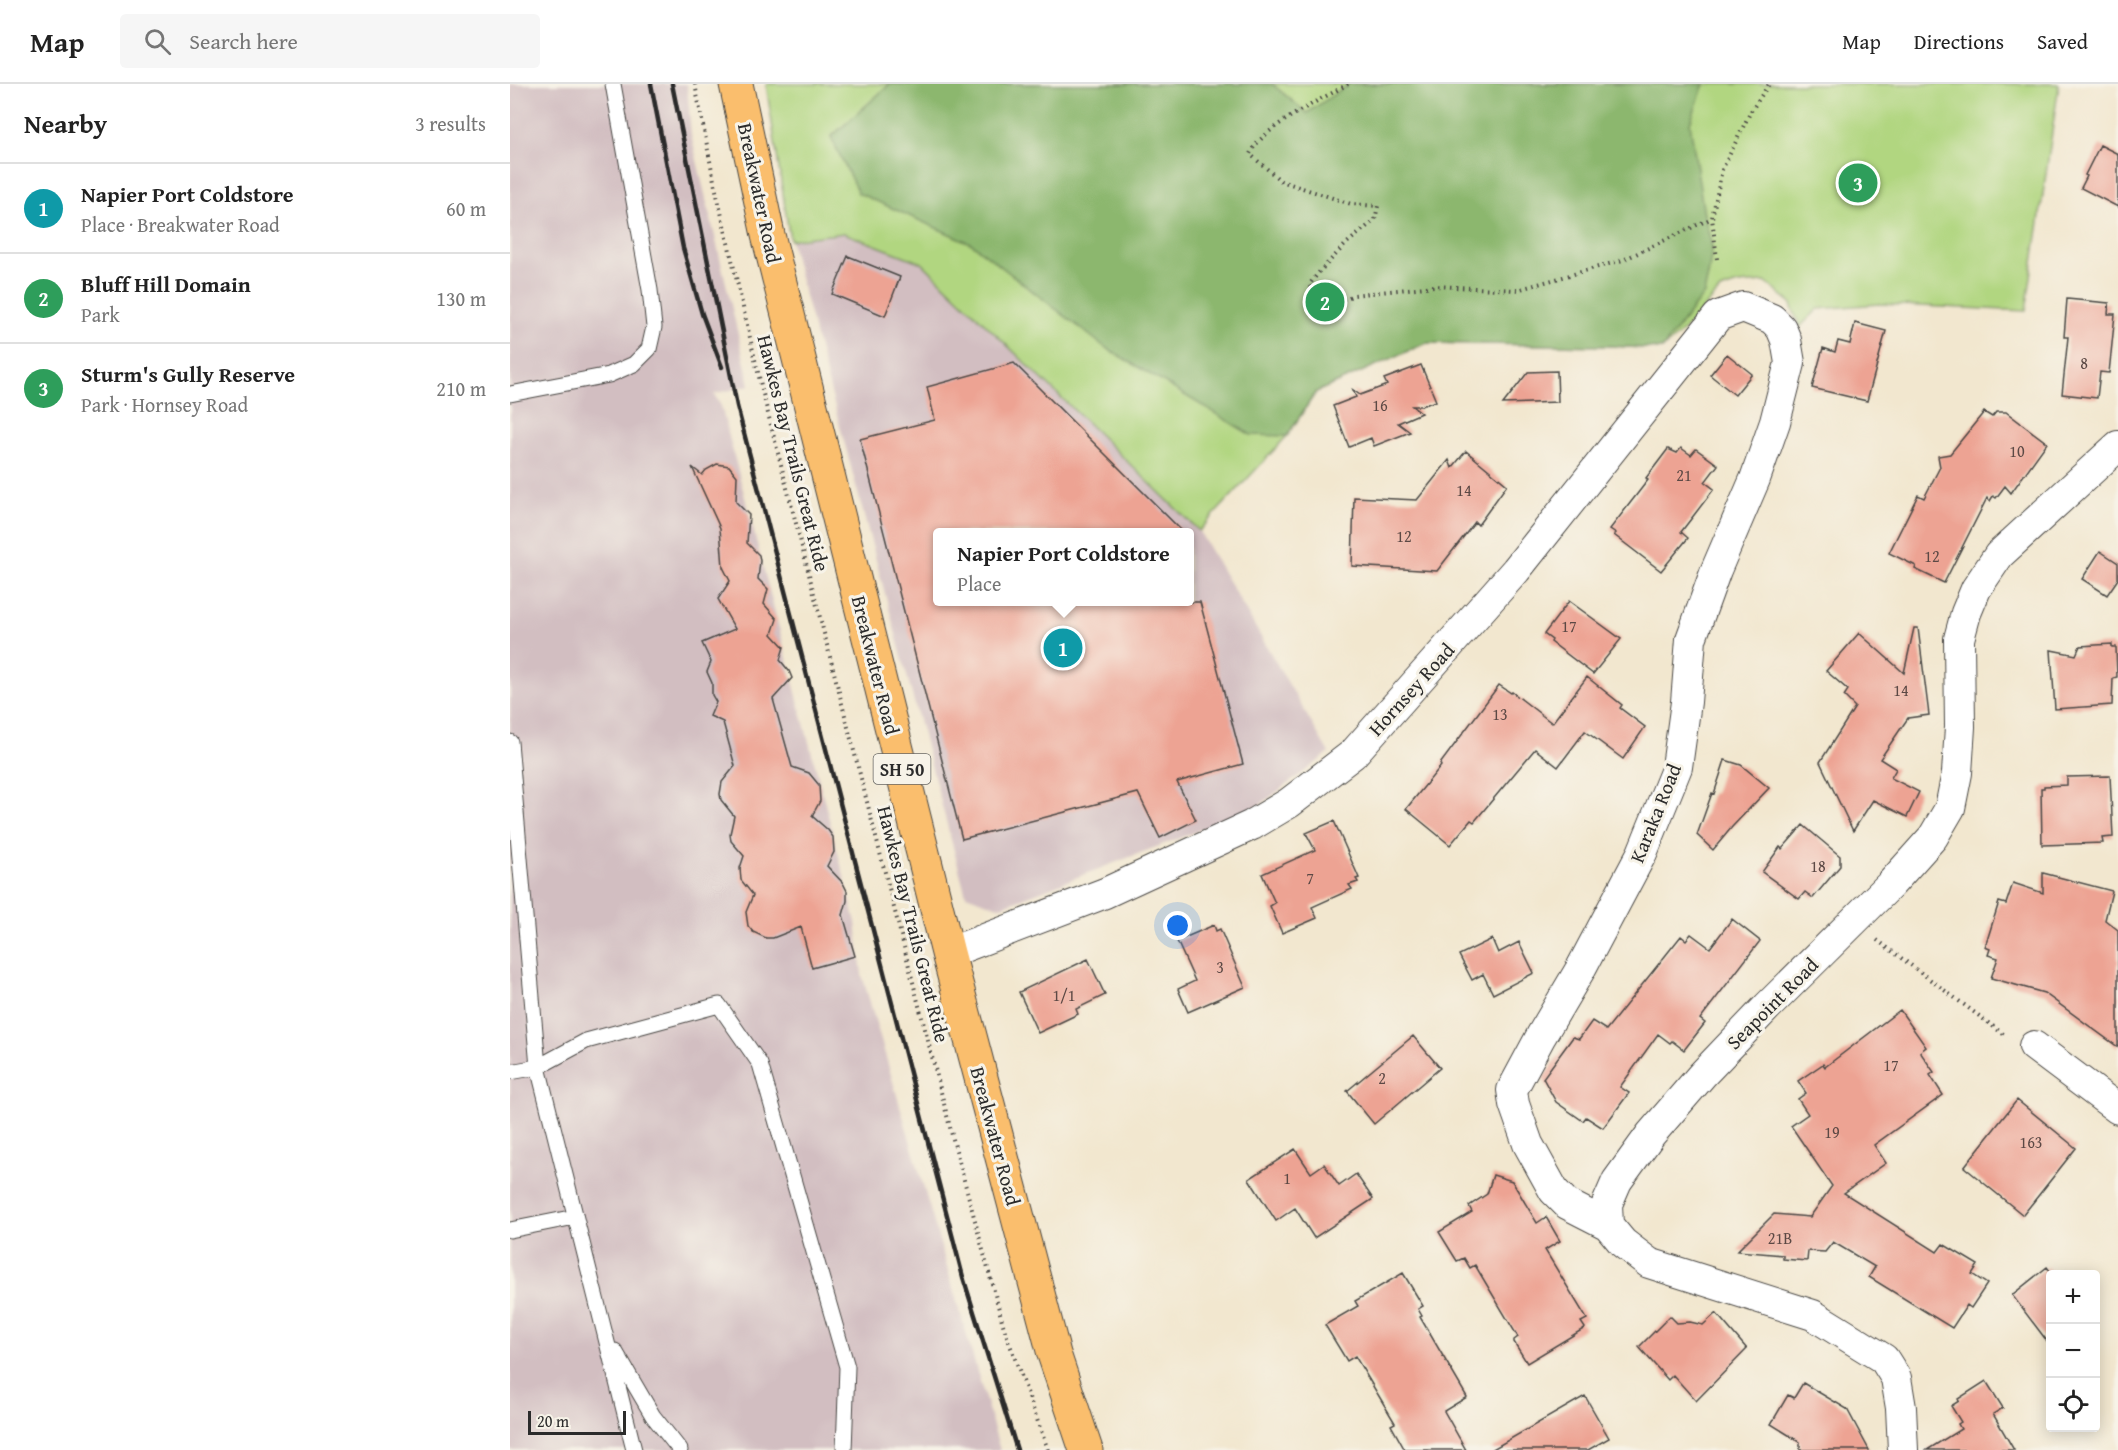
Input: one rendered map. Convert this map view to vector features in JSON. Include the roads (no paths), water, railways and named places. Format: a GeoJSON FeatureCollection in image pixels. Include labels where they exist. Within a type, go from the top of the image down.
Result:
{"type":"FeatureCollection","features":[{"type":"Feature","properties":{"kind":"highway","name":"Breakwater Road"},"geometry":{"type":"LineString","coordinates":[[736,84],[768,235],[948,953],[1054,1354],[1086,1450]]}},
{"type":"Feature","properties":{"kind":"street","name":"Hornsey Road"},"geometry":{"type":"LineString","coordinates":[[948,953],[1105,892],[1252,825],[1289,803],[1327,776],[1369,737],[1516,570],[1718,316],[1743,307],[1772,319]]}},
{"type":"Feature","properties":{"kind":"street","name":"Karaka Road"},"geometry":{"type":"LineString","coordinates":[[1608,1225],[1567,1204],[1554,1191],[1528,1143],[1514,1104],[1512,1090],[1580,970],[1642,853],[1677,767],[1686,702],[1691,639],[1716,570],[1755,479],[1775,422],[1790,363],[1786,340],[1781,328],[1772,319]]}},
{"type":"Feature","properties":{"kind":"street","name":"Seapoint Road"},"geometry":{"type":"LineString","coordinates":[[1608,1225],[1607,1204],[1617,1181],[1651,1134],[1710,1066],[1853,922],[1933,837],[1950,808],[1957,773],[1960,727],[1959,639],[1976,589],[1999,555],[2118,446]]}},
{"type":"Feature","properties":{"kind":"street"},"geometry":{"type":"LineString","coordinates":[[2034,1046],[2118,1109]]}},
{"type":"Feature","properties":{"kind":"street"},"geometry":{"type":"LineString","coordinates":[[1608,1225],[1623,1243],[1649,1263],[1813,1315],[1884,1359],[1896,1377],[1901,1408],[1903,1450]]}},
{"type":"Feature","properties":{"kind":"lane"},"geometry":{"type":"LineString","coordinates":[[510,394],[609,375],[634,364],[649,349],[654,327],[650,290],[613,84]]}},
{"type":"Feature","properties":{"kind":"lane"},"geometry":{"type":"LineString","coordinates":[[510,742],[538,1067],[634,1450]]}},
{"type":"Feature","properties":{"kind":"lane"},"geometry":{"type":"LineString","coordinates":[[510,1072],[538,1067],[586,1041],[719,1005],[760,1064],[844,1355],[847,1367],[844,1450]]}},
{"type":"Feature","properties":{"kind":"lane"},"geometry":{"type":"LineString","coordinates":[[510,1230],[575,1217]]}},
{"type":"Feature","properties":{"kind":"lane"},"geometry":{"type":"LineString","coordinates":[[604,1332],[653,1416],[680,1450]]}},
{"type":"Feature","properties":{"kind":"railway"},"geometry":{"type":"LineString","coordinates":[[651,84],[683,248],[702,314],[722,367]]}},
{"type":"Feature","properties":{"kind":"railway"},"geometry":{"type":"LineString","coordinates":[[672,84],[737,406],[963,1277],[1017,1450]]}},
{"type":"Feature","properties":{"kind":"place","name":"Sturm's Gully Reserve"},"geometry":{"type":"Point","coordinates":[1858,183]}},
{"type":"Feature","properties":{"kind":"place","name":"Bluff Hill Domain"},"geometry":{"type":"Point","coordinates":[1325,302]}},
{"type":"Feature","properties":{"kind":"place","name":"Napier Port Coldstore"},"geometry":{"type":"Point","coordinates":[1063,648]}}]}
